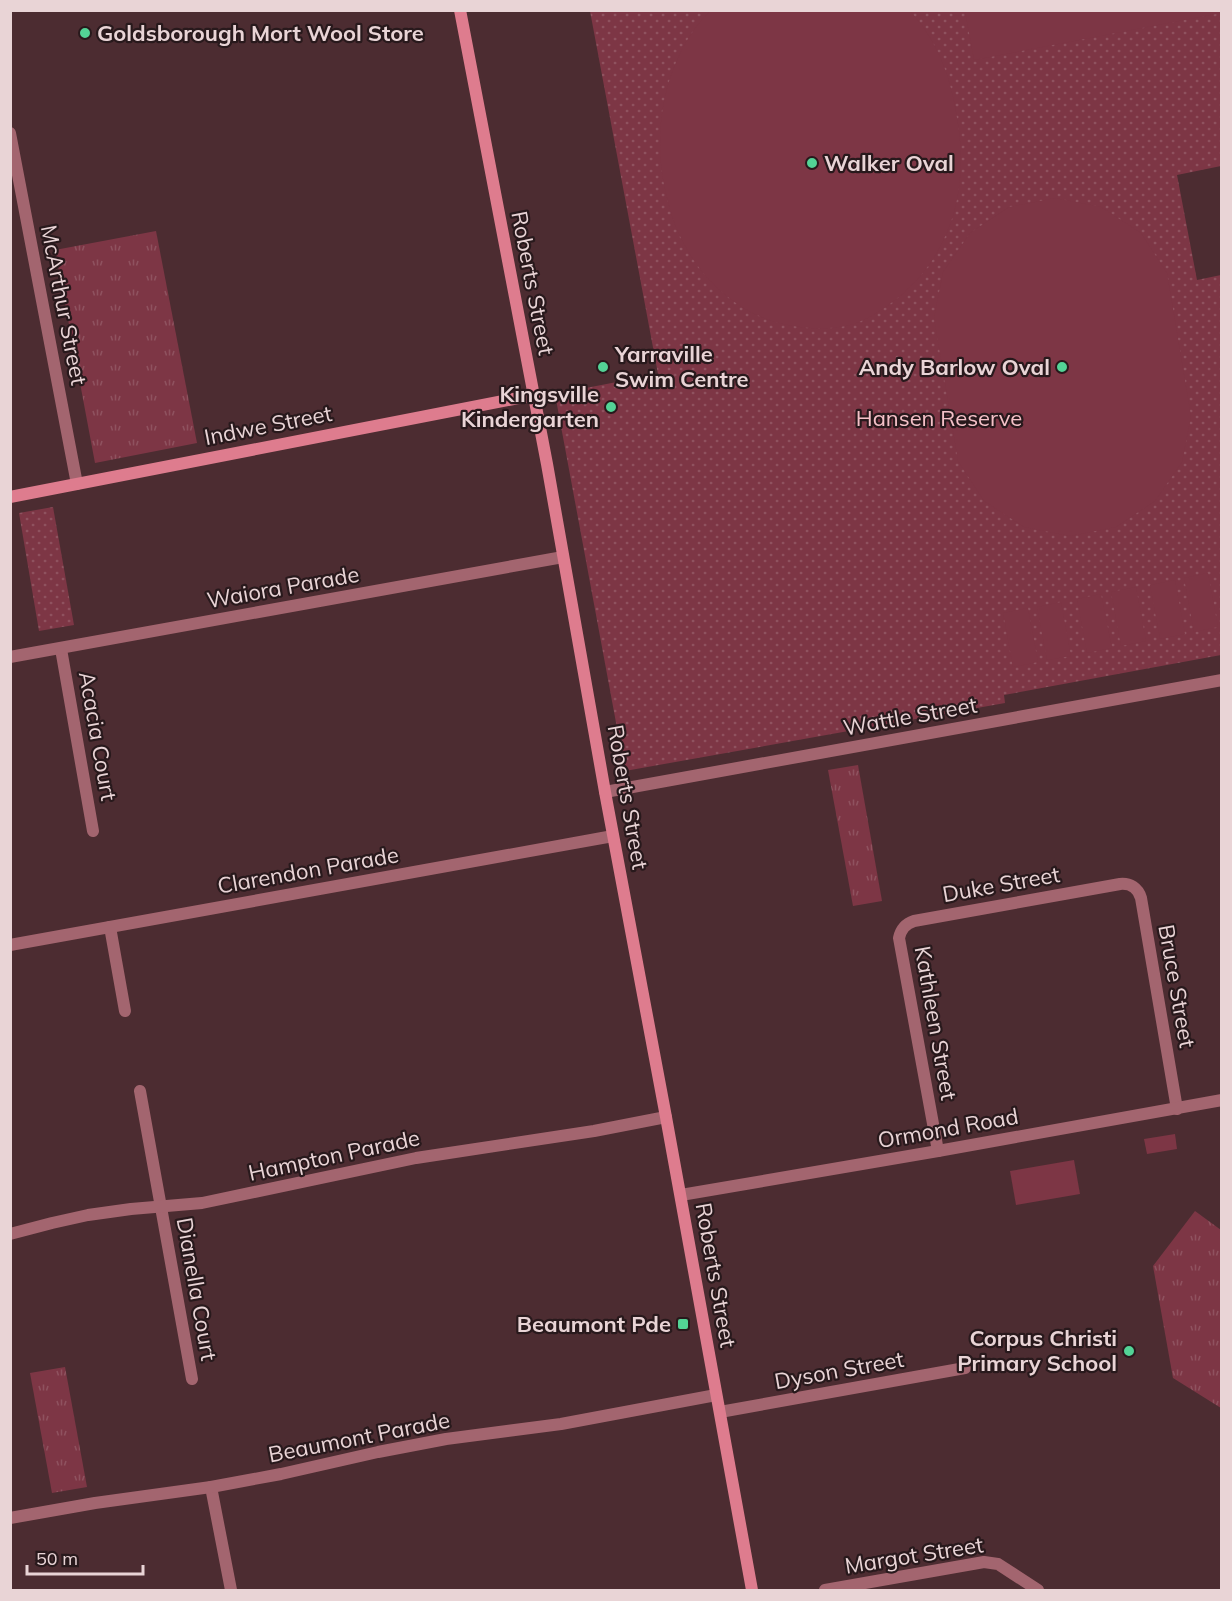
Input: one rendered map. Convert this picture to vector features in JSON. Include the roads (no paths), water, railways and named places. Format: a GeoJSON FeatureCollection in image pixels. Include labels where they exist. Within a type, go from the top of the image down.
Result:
{"type":"FeatureCollection","features":[{"type":"Feature","properties":{"kind":"street","name":"Roberts Street"},"geometry":{"type":"LineString","coordinates":[[460,10],[534,395],[752,1590]]}},
{"type":"Feature","properties":{"kind":"street","name":"McArthur Street"},"geometry":{"type":"LineString","coordinates":[[10,133],[77,484]]}},
{"type":"Feature","properties":{"kind":"street","name":"Indwe Street"},"geometry":{"type":"LineString","coordinates":[[10,497],[534,395]]}},
{"type":"Feature","properties":{"kind":"street","name":"Waiora Parade"},"geometry":{"type":"LineString","coordinates":[[10,657],[563,557]]}},
{"type":"Feature","properties":{"kind":"street","name":"Acacia Court"},"geometry":{"type":"LineString","coordinates":[[61,649],[93,831]]}},
{"type":"Feature","properties":{"kind":"street","name":"Wattle Street"},"geometry":{"type":"LineString","coordinates":[[605,792],[1221,680]]}},
{"type":"Feature","properties":{"kind":"street","name":"Clarendon Parade"},"geometry":{"type":"LineString","coordinates":[[10,945],[613,836]]}},
{"type":"Feature","properties":{"kind":"street","name":"Duke Street"},"geometry":{"type":"LineString","coordinates":[[899,938],[904,926],[914,921],[1120,884]]}},
{"type":"Feature","properties":{"kind":"street","name":"Bruce Street"},"geometry":{"type":"LineString","coordinates":[[1120,884],[1132,886],[1141,898],[1177,1108]]}},
{"type":"Feature","properties":{"kind":"street"},"geometry":{"type":"LineString","coordinates":[[110,927],[125,1011]]}},
{"type":"Feature","properties":{"kind":"street","name":"Kathleen Street"},"geometry":{"type":"LineString","coordinates":[[899,938],[938,1151]]}},
{"type":"Feature","properties":{"kind":"street","name":"Dianella Court"},"geometry":{"type":"LineString","coordinates":[[140,1091],[192,1378]]}},
{"type":"Feature","properties":{"kind":"street","name":"Ormond Road"},"geometry":{"type":"LineString","coordinates":[[681,1195],[1221,1100]]}},
{"type":"Feature","properties":{"kind":"street","name":"Hampton Parade"},"geometry":{"type":"LineString","coordinates":[[10,1234],[88,1215],[202,1203],[416,1158],[594,1131],[666,1117]]}},
{"type":"Feature","properties":{"kind":"street","name":"Dyson Street"},"geometry":{"type":"LineString","coordinates":[[720,1412],[965,1368]]}},
{"type":"Feature","properties":{"kind":"street","name":"Beaumont Parade"},"geometry":{"type":"LineString","coordinates":[[10,1518],[95,1503],[211,1487],[446,1439],[561,1424],[716,1395]]}},
{"type":"Feature","properties":{"kind":"street"},"geometry":{"type":"LineString","coordinates":[[211,1487],[231,1590]]}},
{"type":"Feature","properties":{"kind":"street","name":"Margot Street"},"geometry":{"type":"LineString","coordinates":[[825,1590],[984,1562],[998,1564],[1038,1590]]}},
{"type":"Feature","properties":{"kind":"place","name":"Goldsborough Mort Wool Store"},"geometry":{"type":"Point","coordinates":[85,33]}},
{"type":"Feature","properties":{"kind":"place","name":"Walker Oval"},"geometry":{"type":"Point","coordinates":[812,163]}},
{"type":"Feature","properties":{"kind":"place","name":"Yarraville Swim Centre"},"geometry":{"type":"Point","coordinates":[603,367]}},
{"type":"Feature","properties":{"kind":"place","name":"Andy Barlow Oval"},"geometry":{"type":"Point","coordinates":[1062,367]}},
{"type":"Feature","properties":{"kind":"place","name":"Kingsville Kindergarten"},"geometry":{"type":"Point","coordinates":[611,407]}},
{"type":"Feature","properties":{"kind":"place","name":"Beaumont Pde"},"geometry":{"type":"Point","coordinates":[683,1324]}},
{"type":"Feature","properties":{"kind":"place","name":"Corpus Christi Primary School"},"geometry":{"type":"Point","coordinates":[1129,1351]}},
{"type":"Feature","properties":{"kind":"park label","name":"Hansen Reserve"},"geometry":{"type":"Point","coordinates":[939,418]}}]}
